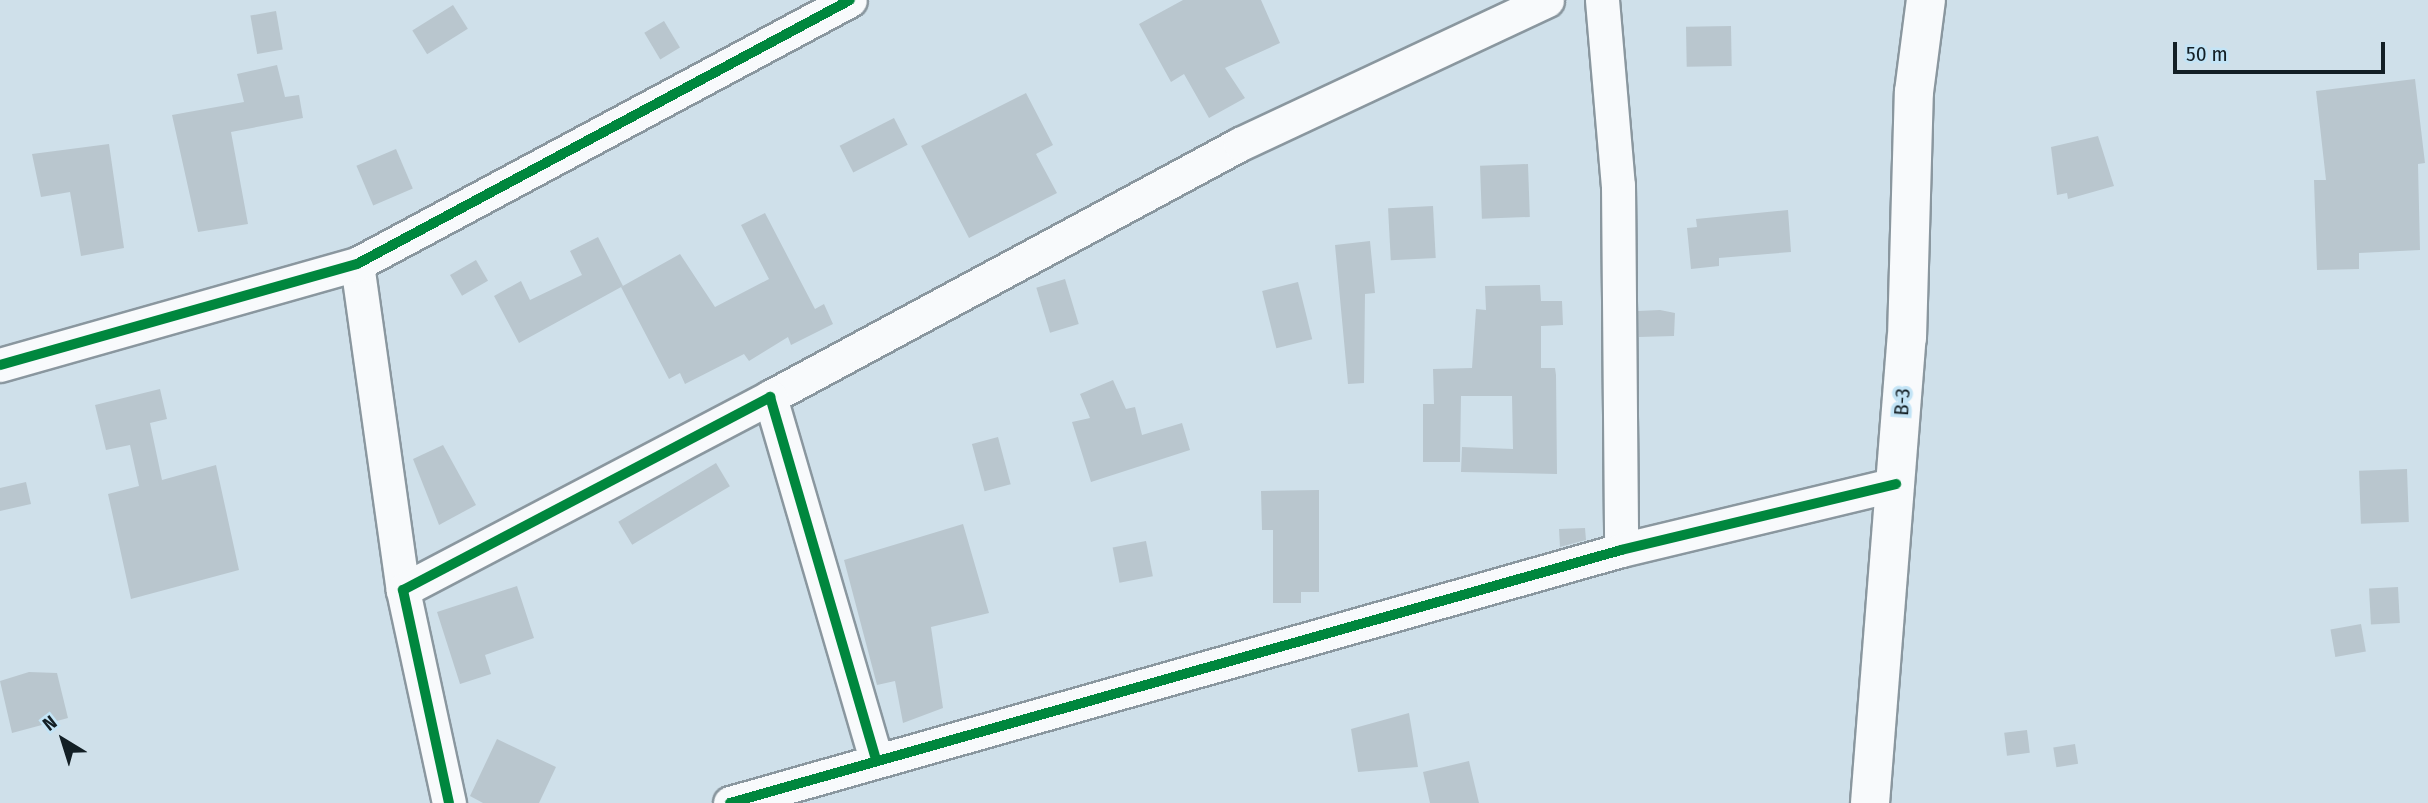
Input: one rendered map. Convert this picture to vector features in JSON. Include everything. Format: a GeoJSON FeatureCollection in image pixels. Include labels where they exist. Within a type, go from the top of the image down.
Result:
{"type":"FeatureCollection","features":[{"type":"Feature","properties":{"kind":"main road","name":"B-3"},"geometry":{"type":"LineString","coordinates":[[1870,803],[1896,484],[1914,92],[1926,0]]}},
{"type":"Feature","properties":{"kind":"street"},"geometry":{"type":"LineString","coordinates":[[0,365],[357,264],[850,0]]}},
{"type":"Feature","properties":{"kind":"street"},"geometry":{"type":"LineString","coordinates":[[403,590],[770,397],[1240,144],[1547,0]]}},
{"type":"Feature","properties":{"kind":"street"},"geometry":{"type":"LineString","coordinates":[[1602,0],[1618,185],[1620,550]]}},
{"type":"Feature","properties":{"kind":"street"},"geometry":{"type":"LineString","coordinates":[[357,264],[403,590],[449,803]]}},
{"type":"Feature","properties":{"kind":"street"},"geometry":{"type":"LineString","coordinates":[[770,397],[876,759]]}},
{"type":"Feature","properties":{"kind":"street"},"geometry":{"type":"LineString","coordinates":[[730,803],[876,759],[1620,550],[1896,484]]}},
{"type":"Feature","properties":{"kind":"building"},"geometry":{"type":"Polygon","coordinates":[[[1183,0],[1261,0],[1280,43],[1225,68],[1245,98],[1209,118],[1184,74],[1171,82],[1139,24],[1183,0]]]}},
{"type":"Feature","properties":{"kind":"building"},"geometry":{"type":"Polygon","coordinates":[[[453,5],[468,29],[427,54],[412,30],[453,5]]]}},
{"type":"Feature","properties":{"kind":"building"},"geometry":{"type":"Polygon","coordinates":[[[276,11],[283,49],[257,54],[250,16],[276,11]]]}},
{"type":"Feature","properties":{"kind":"building"},"geometry":{"type":"Polygon","coordinates":[[[664,21],[680,48],[660,59],[644,33],[664,21]]]}},
{"type":"Feature","properties":{"kind":"building"},"geometry":{"type":"Polygon","coordinates":[[[1731,26],[1732,66],[1687,67],[1686,27],[1731,26]]]}},
{"type":"Feature","properties":{"kind":"building"},"geometry":{"type":"Polygon","coordinates":[[[277,65],[285,97],[299,95],[303,118],[231,132],[248,224],[198,232],[172,115],[244,102],[237,74],[277,65]]]}},
{"type":"Feature","properties":{"kind":"building"},"geometry":{"type":"Polygon","coordinates":[[[2415,79],[2425,163],[2418,164],[2420,250],[2359,253],[2359,269],[2317,270],[2314,180],[2326,180],[2316,91],[2415,79]]]}},
{"type":"Feature","properties":{"kind":"building"},"geometry":{"type":"Polygon","coordinates":[[[1026,93],[1053,145],[1036,154],[1057,193],[969,238],[921,146],[1026,93]]]}},
{"type":"Feature","properties":{"kind":"building"},"geometry":{"type":"Polygon","coordinates":[[[894,118],[908,145],[853,172],[840,146],[894,118]]]}},
{"type":"Feature","properties":{"kind":"building"},"geometry":{"type":"Polygon","coordinates":[[[2098,136],[2114,186],[2068,199],[2067,193],[2057,195],[2051,147],[2098,136]]]}},
{"type":"Feature","properties":{"kind":"building"},"geometry":{"type":"Polygon","coordinates":[[[109,144],[124,248],[81,256],[70,192],[41,197],[32,154],[109,144]]]}},
{"type":"Feature","properties":{"kind":"building"},"geometry":{"type":"Polygon","coordinates":[[[396,149],[413,189],[373,205],[356,166],[396,149]]]}},
{"type":"Feature","properties":{"kind":"building"},"geometry":{"type":"Polygon","coordinates":[[[1528,164],[1530,217],[1482,219],[1480,166],[1528,164]]]}},
{"type":"Feature","properties":{"kind":"building"},"geometry":{"type":"Polygon","coordinates":[[[1433,206],[1436,258],[1391,260],[1388,208],[1433,206]]]}},
{"type":"Feature","properties":{"kind":"building"},"geometry":{"type":"Polygon","coordinates":[[[1788,210],[1791,252],[1719,258],[1719,266],[1691,269],[1687,228],[1697,227],[1696,219],[1788,210]]]}},
{"type":"Feature","properties":{"kind":"building"},"geometry":{"type":"Polygon","coordinates":[[[765,213],[815,309],[824,304],[833,324],[791,345],[788,337],[749,361],[744,354],[685,384],[680,373],[669,379],[621,287],[680,254],[715,307],[769,279],[741,225],[765,213]]]}},
{"type":"Feature","properties":{"kind":"building"},"geometry":{"type":"Polygon","coordinates":[[[598,237],[623,286],[519,343],[494,296],[521,281],[530,300],[582,275],[570,251],[598,237]]]}},
{"type":"Feature","properties":{"kind":"building"},"geometry":{"type":"Polygon","coordinates":[[[1370,241],[1375,293],[1365,294],[1364,383],[1348,384],[1335,245],[1370,241]]]}},
{"type":"Feature","properties":{"kind":"building"},"geometry":{"type":"Polygon","coordinates":[[[476,260],[488,281],[462,296],[450,275],[476,260]]]}},
{"type":"Feature","properties":{"kind":"building"},"geometry":{"type":"Polygon","coordinates":[[[1065,279],[1079,324],[1050,333],[1036,288],[1065,279]]]}},
{"type":"Feature","properties":{"kind":"building"},"geometry":{"type":"Polygon","coordinates":[[[1298,282],[1312,339],[1276,348],[1262,291],[1298,282]]]}},
{"type":"Feature","properties":{"kind":"building"},"geometry":{"type":"Polygon","coordinates":[[[1540,285],[1541,301],[1562,301],[1563,325],[1541,326],[1541,368],[1555,368],[1556,375],[1557,474],[1461,472],[1462,447],[1513,449],[1512,396],[1461,396],[1460,462],[1423,462],[1423,404],[1434,404],[1433,369],[1472,368],[1476,309],[1486,310],[1485,286],[1540,285]]]}},
{"type":"Feature","properties":{"kind":"building"},"geometry":{"type":"Polygon","coordinates":[[[1660,310],[1675,313],[1674,336],[1639,337],[1638,311],[1660,310]]]}},
{"type":"Feature","properties":{"kind":"building"},"geometry":{"type":"Polygon","coordinates":[[[1113,380],[1126,409],[1135,407],[1142,435],[1182,423],[1190,450],[1091,482],[1072,422],[1090,418],[1080,394],[1113,380]]]}},
{"type":"Feature","properties":{"kind":"building"},"geometry":{"type":"Polygon","coordinates":[[[160,389],[167,419],[150,423],[162,480],[216,465],[239,570],[131,599],[108,494],[139,486],[130,445],[106,450],[95,405],[160,389]]]}},
{"type":"Feature","properties":{"kind":"building"},"geometry":{"type":"Polygon","coordinates":[[[998,437],[1011,484],[985,491],[972,444],[998,437]]]}},
{"type":"Feature","properties":{"kind":"building"},"geometry":{"type":"Polygon","coordinates":[[[443,445],[476,505],[439,525],[413,459],[443,445]]]}},
{"type":"Feature","properties":{"kind":"building"},"geometry":{"type":"Polygon","coordinates":[[[716,463],[730,486],[632,545],[618,522],[716,463]]]}},
{"type":"Feature","properties":{"kind":"building"},"geometry":{"type":"Polygon","coordinates":[[[2407,469],[2409,522],[2361,524],[2359,471],[2407,469]]]}},
{"type":"Feature","properties":{"kind":"building"},"geometry":{"type":"Polygon","coordinates":[[[26,482],[31,504],[0,511],[0,488],[26,482]]]}},
{"type":"Feature","properties":{"kind":"building"},"geometry":{"type":"Polygon","coordinates":[[[1319,490],[1319,592],[1301,592],[1301,603],[1273,603],[1273,530],[1262,530],[1261,491],[1319,490]]]}},
{"type":"Feature","properties":{"kind":"building"},"geometry":{"type":"Polygon","coordinates":[[[963,524],[989,613],[931,627],[943,708],[903,723],[895,681],[877,685],[844,560],[963,524]]]}},
{"type":"Feature","properties":{"kind":"building"},"geometry":{"type":"Polygon","coordinates":[[[1585,528],[1586,540],[1560,547],[1559,529],[1585,528]]]}},
{"type":"Feature","properties":{"kind":"building"},"geometry":{"type":"Polygon","coordinates":[[[1146,541],[1153,576],[1119,583],[1113,547],[1146,541]]]}},
{"type":"Feature","properties":{"kind":"building"},"geometry":{"type":"Polygon","coordinates":[[[517,586],[534,638],[485,655],[491,674],[460,684],[437,612],[517,586]]]}},
{"type":"Feature","properties":{"kind":"building"},"geometry":{"type":"Polygon","coordinates":[[[2398,587],[2400,623],[2371,624],[2369,589],[2398,587]]]}},
{"type":"Feature","properties":{"kind":"building"},"geometry":{"type":"Polygon","coordinates":[[[2361,624],[2366,652],[2335,657],[2330,629],[2361,624]]]}},
{"type":"Feature","properties":{"kind":"building"},"geometry":{"type":"Polygon","coordinates":[[[29,672],[57,673],[68,718],[12,733],[0,681],[29,672]]]}},
{"type":"Feature","properties":{"kind":"building"},"geometry":{"type":"Polygon","coordinates":[[[1409,713],[1418,767],[1358,772],[1351,729],[1409,713]]]}},
{"type":"Feature","properties":{"kind":"building"},"geometry":{"type":"Polygon","coordinates":[[[2027,730],[2030,753],[2007,756],[2004,733],[2027,730]]]}},
{"type":"Feature","properties":{"kind":"building"},"geometry":{"type":"Polygon","coordinates":[[[497,739],[556,767],[539,803],[483,803],[470,796],[497,739]]]}},
{"type":"Feature","properties":{"kind":"building"},"geometry":{"type":"Polygon","coordinates":[[[2075,744],[2078,764],[2056,767],[2053,747],[2075,744]]]}},
{"type":"Feature","properties":{"kind":"building"},"geometry":{"type":"Polygon","coordinates":[[[1469,761],[1479,803],[1430,803],[1423,772],[1469,761]]]}},
{"type":"Feature","properties":{"kind":"cycle path"},"geometry":{"type":"LineString","coordinates":[[0,365],[357,264],[850,0]]}},
{"type":"Feature","properties":{"kind":"cycle path"},"geometry":{"type":"LineString","coordinates":[[449,803],[403,590],[770,397],[876,759]]}},
{"type":"Feature","properties":{"kind":"cycle path"},"geometry":{"type":"LineString","coordinates":[[730,803],[1621,550],[1896,484]]}}]}
